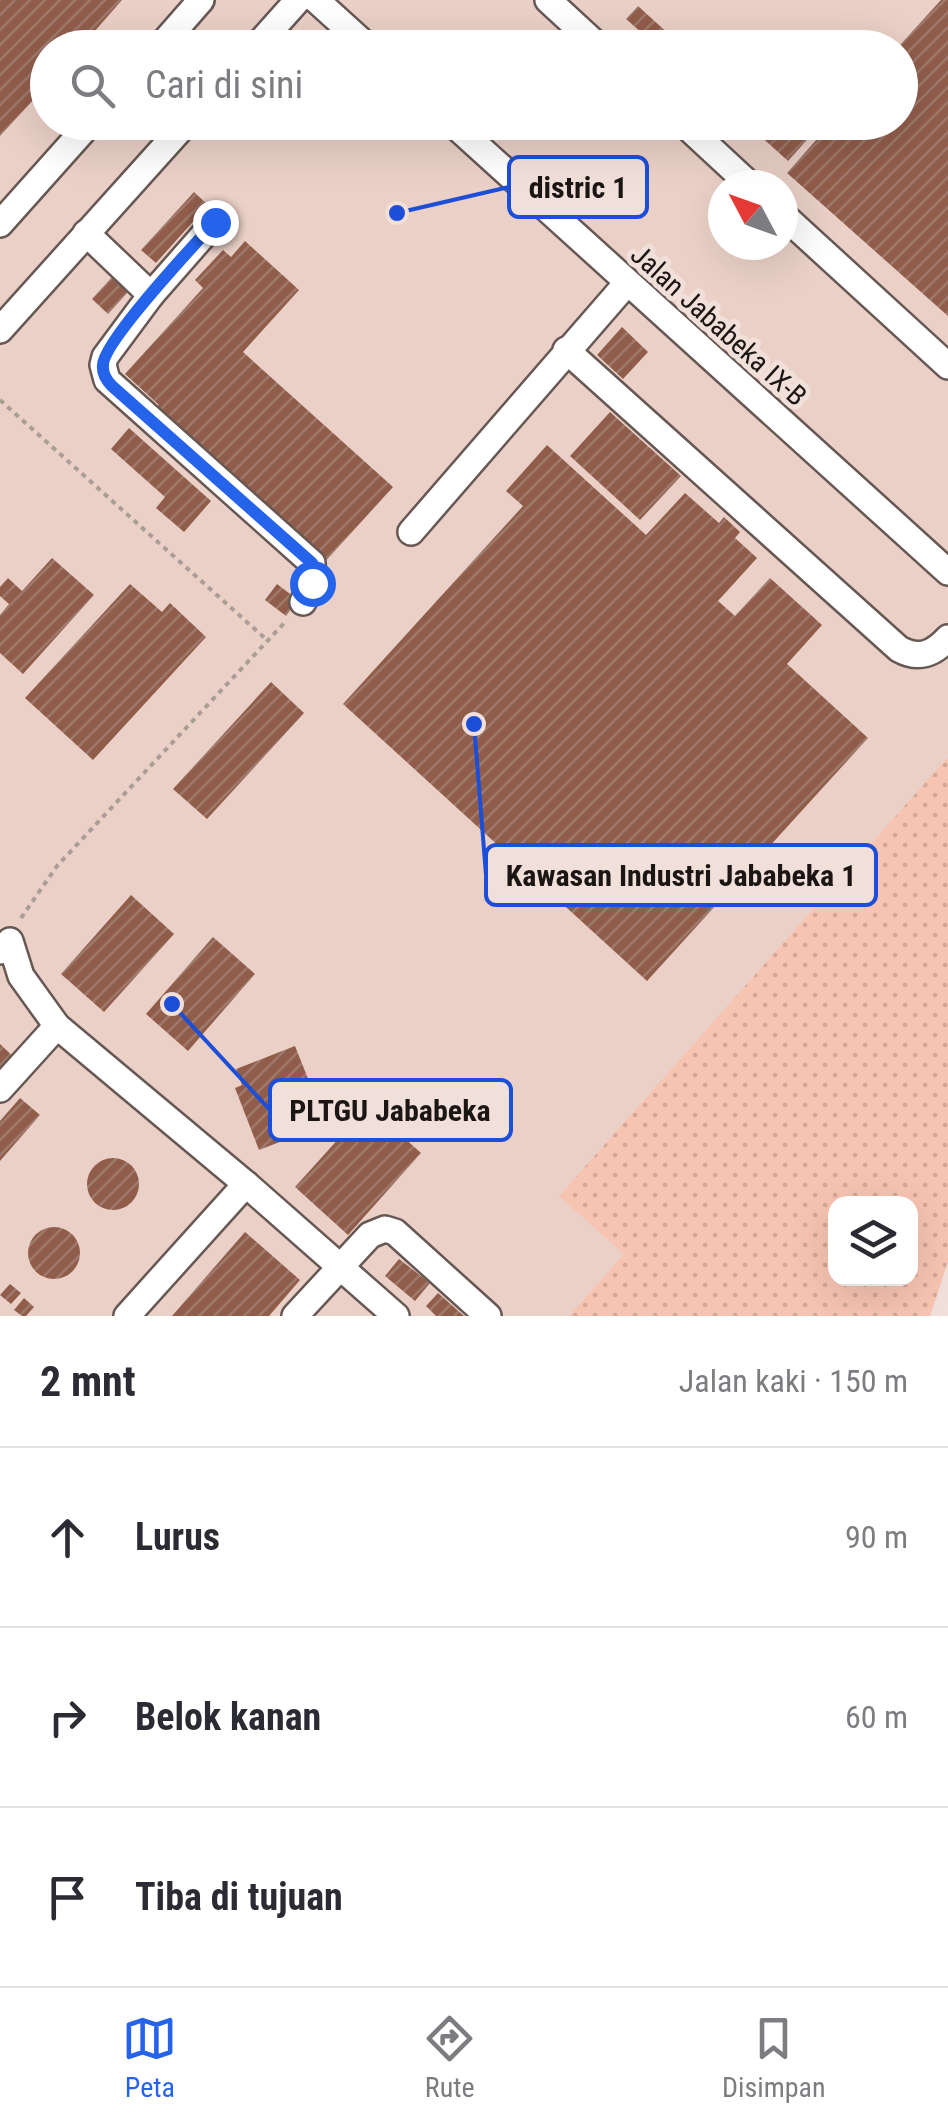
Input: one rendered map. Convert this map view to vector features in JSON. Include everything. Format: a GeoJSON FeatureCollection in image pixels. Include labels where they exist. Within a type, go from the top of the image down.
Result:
{"type":"FeatureCollection","features":[{"type":"Feature","properties":{"kind":"street"},"geometry":{"type":"LineString","coordinates":[[174,30],[201,0]]}},
{"type":"Feature","properties":{"kind":"street"},"geometry":{"type":"LineString","coordinates":[[271,30],[298,0]]}},
{"type":"Feature","properties":{"kind":"street"},"geometry":{"type":"LineString","coordinates":[[316,0],[348,30]]}},
{"type":"Feature","properties":{"kind":"street"},"geometry":{"type":"LineString","coordinates":[[548,0],[580,30]]}},
{"type":"Feature","properties":{"kind":"street"},"geometry":{"type":"LineString","coordinates":[[0,224],[75,140]]}},
{"type":"Feature","properties":{"kind":"street"},"geometry":{"type":"LineString","coordinates":[[0,330],[170,140]]}},
{"type":"Feature","properties":{"kind":"street","name":"Jalan Jababeka IX-B"},"geometry":{"type":"LineString","coordinates":[[471,140],[948,572]]}},
{"type":"Feature","properties":{"kind":"street"},"geometry":{"type":"LineString","coordinates":[[701,140],[734,170]]}},
{"type":"Feature","properties":{"kind":"street"},"geometry":{"type":"LineString","coordinates":[[215,222],[151,296],[102,365],[107,380],[312,563],[312,583],[303,602]]}},
{"type":"Feature","properties":{"kind":"street"},"geometry":{"type":"LineString","coordinates":[[798,229],[948,366]]}},
{"type":"Feature","properties":{"kind":"street"},"geometry":{"type":"LineString","coordinates":[[86,233],[151,296]]}},
{"type":"Feature","properties":{"kind":"street"},"geometry":{"type":"LineString","coordinates":[[412,532],[627,282]]}},
{"type":"Feature","properties":{"kind":"street"},"geometry":{"type":"LineString","coordinates":[[566,350],[899,649],[916,656],[926,654],[936,651],[948,638]]}},
{"type":"Feature","properties":{"kind":"street"},"geometry":{"type":"LineString","coordinates":[[5,946],[57,1026],[396,1316]]}},
{"type":"Feature","properties":{"kind":"street"},"geometry":{"type":"LineString","coordinates":[[0,1089],[57,1026]]}},
{"type":"Feature","properties":{"kind":"street"},"geometry":{"type":"LineString","coordinates":[[127,1316],[246,1184]]}},
{"type":"Feature","properties":{"kind":"street"},"geometry":{"type":"LineString","coordinates":[[294,1316],[370,1235],[388,1229],[488,1316]]}},
{"type":"Feature","properties":{"kind":"path"},"geometry":{"type":"LineString","coordinates":[[0,400],[268,641]]}},
{"type":"Feature","properties":{"kind":"path"},"geometry":{"type":"LineString","coordinates":[[5,946],[58,866],[303,602]]}},
{"type":"Feature","properties":{"kind":"shaded area"},"geometry":{"type":"Polygon","coordinates":[[[0,0],[948,0],[948,1261],[930,1316],[0,1316],[0,0]]]}},
{"type":"Feature","properties":{"kind":"shaded area"},"geometry":{"type":"Polygon","coordinates":[[[948,757],[948,1261],[930,1316],[569,1316],[624,1254],[559,1196],[948,757]]]}},
{"type":"Feature","properties":{"kind":"building"},"geometry":{"type":"Polygon","coordinates":[[[0,0],[122,0],[96,30],[30,30],[30,104],[0,136],[0,0]]]}},
{"type":"Feature","properties":{"kind":"building"},"geometry":{"type":"Polygon","coordinates":[[[941,0],[948,0],[948,316],[798,183],[798,170],[790,170],[816,140],[918,140],[918,30],[914,30],[941,0]]]}},
{"type":"Feature","properties":{"kind":"building"},"geometry":{"type":"Polygon","coordinates":[[[638,6],[664,30],[639,30],[626,19],[638,6]]]}},
{"type":"Feature","properties":{"kind":"building"},"geometry":{"type":"Polygon","coordinates":[[[765,140],[807,140],[788,161],[765,140]]]}},
{"type":"Feature","properties":{"kind":"building"},"geometry":{"type":"Polygon","coordinates":[[[194,192],[208,205],[156,263],[141,250],[194,192]]]}},
{"type":"Feature","properties":{"kind":"building"},"geometry":{"type":"Polygon","coordinates":[[[245,241],[299,290],[243,352],[393,487],[322,565],[152,412],[159,405],[125,374],[203,288],[195,280],[223,250],[231,257],[245,241]]]}},
{"type":"Feature","properties":{"kind":"building"},"geometry":{"type":"Polygon","coordinates":[[[113,276],[129,291],[108,314],[92,299],[113,276]]]}},
{"type":"Feature","properties":{"kind":"building"},"geometry":{"type":"Polygon","coordinates":[[[622,327],[648,352],[623,379],[597,355],[622,327]]]}},
{"type":"Feature","properties":{"kind":"building"},"geometry":{"type":"Polygon","coordinates":[[[610,412],[681,476],[640,520],[570,456],[610,412]]]}},
{"type":"Feature","properties":{"kind":"building"},"geometry":{"type":"Polygon","coordinates":[[[129,428],[211,501],[184,532],[156,508],[165,497],[111,449],[129,428]]]}},
{"type":"Feature","properties":{"kind":"building"},"geometry":{"type":"Polygon","coordinates":[[[547,445],[646,535],[685,493],[719,523],[724,517],[740,532],[735,538],[757,558],[718,601],[735,616],[770,578],[822,625],[787,664],[868,738],[647,981],[343,704],[523,506],[506,491],[547,445]]]}},
{"type":"Feature","properties":{"kind":"building"},"geometry":{"type":"Polygon","coordinates":[[[52,558],[94,595],[23,674],[0,653],[0,615],[9,604],[0,596],[0,587],[8,578],[22,591],[52,558]]]}},
{"type":"Feature","properties":{"kind":"building"},"geometry":{"type":"Polygon","coordinates":[[[130,584],[162,612],[170,603],[206,637],[93,760],[25,698],[130,584]]]}},
{"type":"Feature","properties":{"kind":"building"},"geometry":{"type":"Polygon","coordinates":[[[277,584],[298,600],[286,616],[265,600],[277,584]]]}},
{"type":"Feature","properties":{"kind":"building"},"geometry":{"type":"Polygon","coordinates":[[[271,682],[304,713],[207,819],[173,789],[271,682]]]}},
{"type":"Feature","properties":{"kind":"building"},"geometry":{"type":"Polygon","coordinates":[[[131,895],[174,934],[104,1012],[61,974],[131,895]]]}},
{"type":"Feature","properties":{"kind":"building"},"geometry":{"type":"Polygon","coordinates":[[[213,937],[255,974],[188,1051],[146,1014],[213,937]]]}},
{"type":"Feature","properties":{"kind":"building"},"geometry":{"type":"Polygon","coordinates":[[[0,1044],[20,1063],[0,1084],[0,1044]]]}},
{"type":"Feature","properties":{"kind":"building"},"geometry":{"type":"Polygon","coordinates":[[[295,1046],[326,1124],[259,1150],[235,1088],[242,1085],[236,1069],[295,1046]]]}},
{"type":"Feature","properties":{"kind":"building"},"geometry":{"type":"Polygon","coordinates":[[[20,1098],[40,1115],[0,1161],[0,1121],[20,1098]]]}},
{"type":"Feature","properties":{"kind":"building"},"geometry":{"type":"Polygon","coordinates":[[[368,1106],[421,1153],[348,1235],[295,1187],[368,1106]]]}},
{"type":"Feature","properties":{"kind":"building"},"geometry":{"type":"Polygon","coordinates":[[[113,1158],[131,1166],[139,1184],[131,1202],[113,1210],[95,1202],[87,1184],[95,1166],[113,1158]]]}},
{"type":"Feature","properties":{"kind":"building"},"geometry":{"type":"Polygon","coordinates":[[[54,1227],[72,1235],[80,1253],[72,1271],[54,1279],[36,1271],[28,1253],[36,1235],[54,1227]]]}},
{"type":"Feature","properties":{"kind":"building"},"geometry":{"type":"Polygon","coordinates":[[[245,1232],[300,1280],[269,1316],[172,1316],[245,1232]]]}},
{"type":"Feature","properties":{"kind":"building"},"geometry":{"type":"Polygon","coordinates":[[[399,1259],[430,1283],[415,1301],[385,1276],[399,1259]]]}},
{"type":"Feature","properties":{"kind":"building"},"geometry":{"type":"Polygon","coordinates":[[[10,1284],[21,1293],[11,1304],[0,1295],[10,1284]]]}},
{"type":"Feature","properties":{"kind":"building"},"geometry":{"type":"Polygon","coordinates":[[[438,1293],[464,1316],[436,1316],[426,1306],[438,1293]]]}},
{"type":"Feature","properties":{"kind":"building"},"geometry":{"type":"Polygon","coordinates":[[[24,1298],[34,1307],[22,1316],[14,1310],[24,1298]]]}},
{"type":"Feature","properties":{"kind":"place","name":"distric 1"},"geometry":{"type":"Point","coordinates":[397,213]}},
{"type":"Feature","properties":{"kind":"place","name":"Kawasan Industri Jababeka 1"},"geometry":{"type":"Point","coordinates":[474,724]}},
{"type":"Feature","properties":{"kind":"place","name":"PLTGU Jababeka"},"geometry":{"type":"Point","coordinates":[172,1004]}},
{"type":"Feature","properties":{"kind":"route"},"geometry":{"type":"LineString","coordinates":[[215,222],[151,296],[108,351],[102,365],[112,386],[312,563],[312,583]]}}]}
